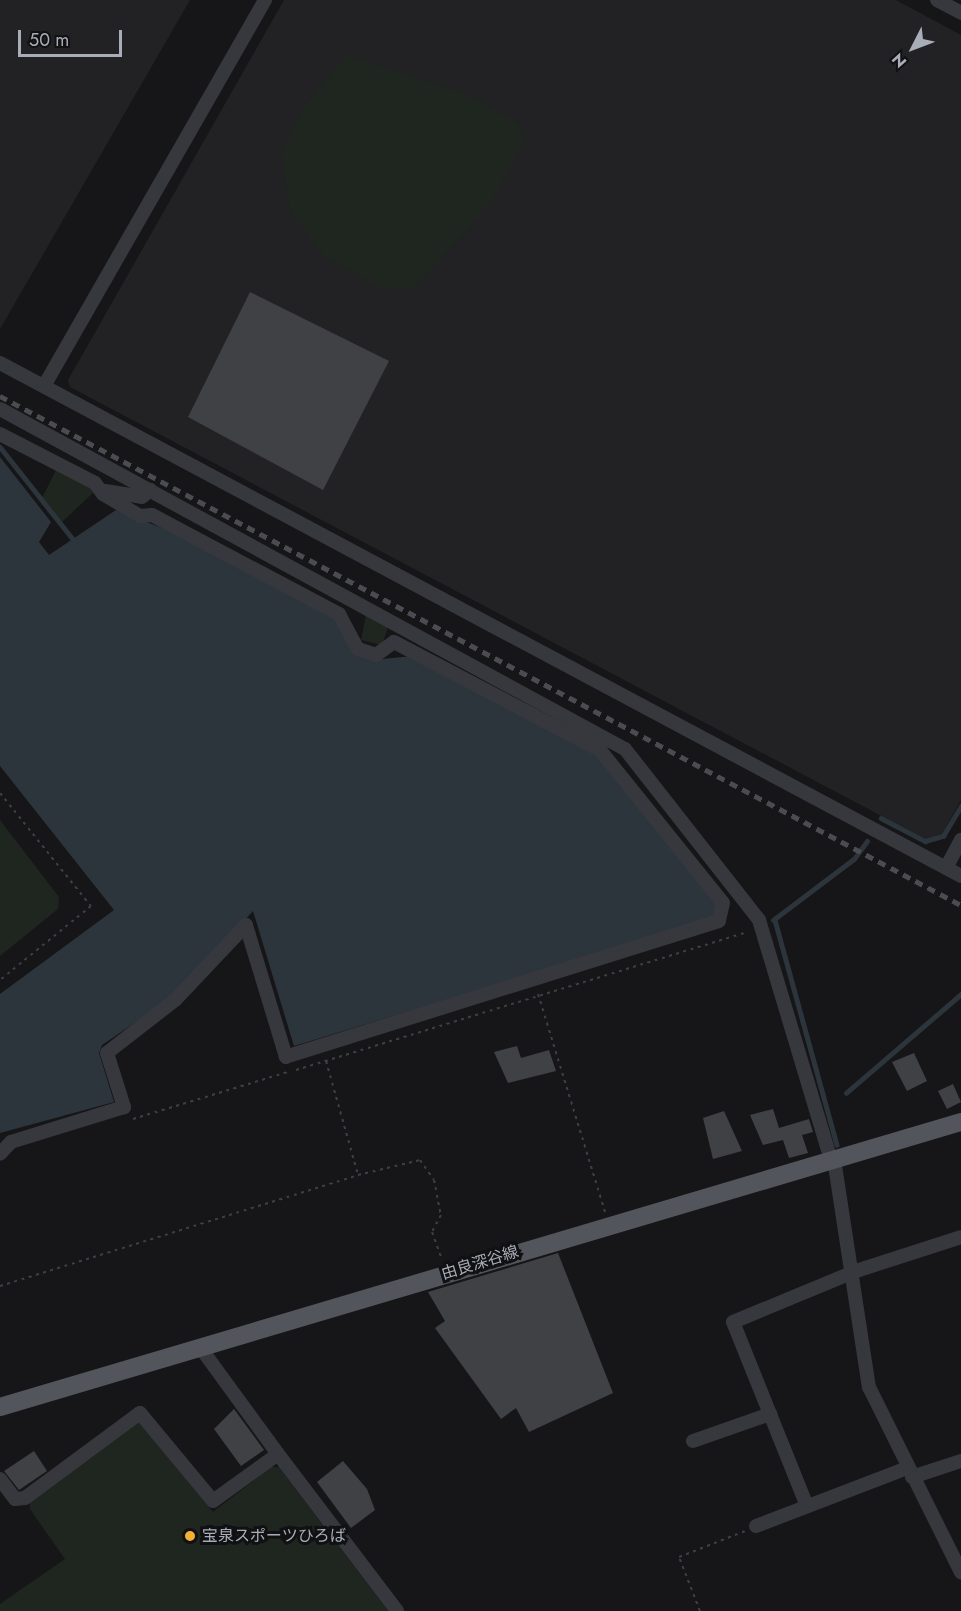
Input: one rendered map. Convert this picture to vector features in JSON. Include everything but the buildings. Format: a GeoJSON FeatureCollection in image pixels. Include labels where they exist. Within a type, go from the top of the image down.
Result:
{"type":"FeatureCollection","features":[{"type":"Feature","properties":{"kind":"main road","name":"由良深谷線"},"geometry":{"type":"LineString","coordinates":[[0,1407],[961,1122]]}},
{"type":"Feature","properties":{"kind":"street"},"geometry":{"type":"LineString","coordinates":[[44,386],[265,0]]}},
{"type":"Feature","properties":{"kind":"street"},"geometry":{"type":"LineString","coordinates":[[937,0],[961,13]]}},
{"type":"Feature","properties":{"kind":"street"},"geometry":{"type":"LineString","coordinates":[[0,363],[961,876]]}},
{"type":"Feature","properties":{"kind":"street"},"geometry":{"type":"LineString","coordinates":[[0,410],[612,738],[735,882],[762,927],[832,1160],[869,1387],[961,1572]]}},
{"type":"Feature","properties":{"kind":"street"},"geometry":{"type":"LineString","coordinates":[[0,434],[100,490],[140,516],[152,515],[339,614],[358,649],[376,656],[394,642],[600,750],[723,903],[719,921],[286,1057],[246,925],[175,1000],[107,1053],[124,1107],[11,1142],[0,1154]]}},
{"type":"Feature","properties":{"kind":"street"},"geometry":{"type":"LineString","coordinates":[[100,490],[142,498],[150,490]]}},
{"type":"Feature","properties":{"kind":"street"},"geometry":{"type":"LineString","coordinates":[[946,868],[961,840]]}},
{"type":"Feature","properties":{"kind":"street"},"geometry":{"type":"LineString","coordinates":[[807,1506],[733,1322],[851,1273],[961,1237]]}},
{"type":"Feature","properties":{"kind":"street"},"geometry":{"type":"LineString","coordinates":[[201,1347],[278,1454],[397,1611]]}},
{"type":"Feature","properties":{"kind":"street"},"geometry":{"type":"LineString","coordinates":[[0,1479],[15,1499],[26,1498],[140,1413],[213,1501],[278,1454]]}},
{"type":"Feature","properties":{"kind":"street"},"geometry":{"type":"LineString","coordinates":[[693,1441],[770,1413]]}},
{"type":"Feature","properties":{"kind":"street"},"geometry":{"type":"LineString","coordinates":[[756,1526],[807,1506],[910,1472],[961,1461]]}},
{"type":"Feature","properties":{"kind":"path"},"geometry":{"type":"LineString","coordinates":[[0,793],[91,906],[0,980]]}},
{"type":"Feature","properties":{"kind":"path"},"geometry":{"type":"LineString","coordinates":[[130,1120],[762,927]]}},
{"type":"Feature","properties":{"kind":"path"},"geometry":{"type":"LineString","coordinates":[[537,994],[608,1225]]}},
{"type":"Feature","properties":{"kind":"path"},"geometry":{"type":"LineString","coordinates":[[326,1060],[358,1175]]}},
{"type":"Feature","properties":{"kind":"path"},"geometry":{"type":"LineString","coordinates":[[0,1286],[358,1175],[420,1160],[434,1180],[441,1215],[432,1232],[447,1273]]}},
{"type":"Feature","properties":{"kind":"path"},"geometry":{"type":"LineString","coordinates":[[700,1611],[679,1557],[756,1526]]}},
{"type":"Feature","properties":{"kind":"shaded area"},"geometry":{"type":"Polygon","coordinates":[[[0,0],[190,0],[0,329],[0,0]]]}},
{"type":"Feature","properties":{"kind":"shaded area"},"geometry":{"type":"Polygon","coordinates":[[[284,0],[896,0],[961,35],[961,800],[942,834],[925,839],[70,387],[68,380],[284,0]]]}},
{"type":"Feature","properties":{"kind":"shaded area"},"geometry":{"type":"Polygon","coordinates":[[[347,55],[464,93],[517,122],[525,138],[492,201],[414,289],[383,289],[325,257],[291,214],[281,156],[303,108],[347,55]]]}},
{"type":"Feature","properties":{"kind":"shaded area"},"geometry":{"type":"Polygon","coordinates":[[[0,457],[51,522],[39,542],[49,555],[116,510],[162,528],[337,617],[355,650],[382,659],[413,656],[598,755],[720,903],[716,918],[294,1046],[253,911],[177,994],[102,1045],[99,1053],[114,1102],[0,1133],[0,994],[114,910],[0,766],[0,457]]]}},
{"type":"Feature","properties":{"kind":"shaded area"},"geometry":{"type":"Polygon","coordinates":[[[56,470],[96,490],[61,523],[41,500],[56,470]]]}},
{"type":"Feature","properties":{"kind":"shaded area"},"geometry":{"type":"Polygon","coordinates":[[[366,615],[388,627],[382,645],[361,640],[366,615]]]}},
{"type":"Feature","properties":{"kind":"shaded area"},"geometry":{"type":"Polygon","coordinates":[[[0,820],[59,897],[58,909],[0,956],[0,820]]]}},
{"type":"Feature","properties":{"kind":"shaded area","name":"宝泉スポーツひろば"},"geometry":{"type":"Polygon","coordinates":[[[138,1421],[213,1512],[271,1467],[279,1467],[388,1611],[0,1611],[0,1604],[65,1559],[30,1509],[30,1502],[138,1421]]]}},
{"type":"Feature","properties":{"kind":"waterway"},"geometry":{"type":"LineString","coordinates":[[0,447],[77,544]]}},
{"type":"Feature","properties":{"kind":"waterway"},"geometry":{"type":"LineString","coordinates":[[881,818],[925,841],[943,836],[961,806]]}},
{"type":"Feature","properties":{"kind":"waterway"},"geometry":{"type":"LineString","coordinates":[[773,920],[854,859],[867,841]]}},
{"type":"Feature","properties":{"kind":"waterway"},"geometry":{"type":"LineString","coordinates":[[775,920],[837,1145]]}},
{"type":"Feature","properties":{"kind":"waterway"},"geometry":{"type":"LineString","coordinates":[[846,1093],[961,994]]}},
{"type":"Feature","properties":{"kind":"railway"},"geometry":{"type":"LineString","coordinates":[[0,396],[961,905]]}},
{"type":"Feature","properties":{"kind":"place","name":"宝泉スポーツひろば"},"geometry":{"type":"Point","coordinates":[190,1536]}}]}
